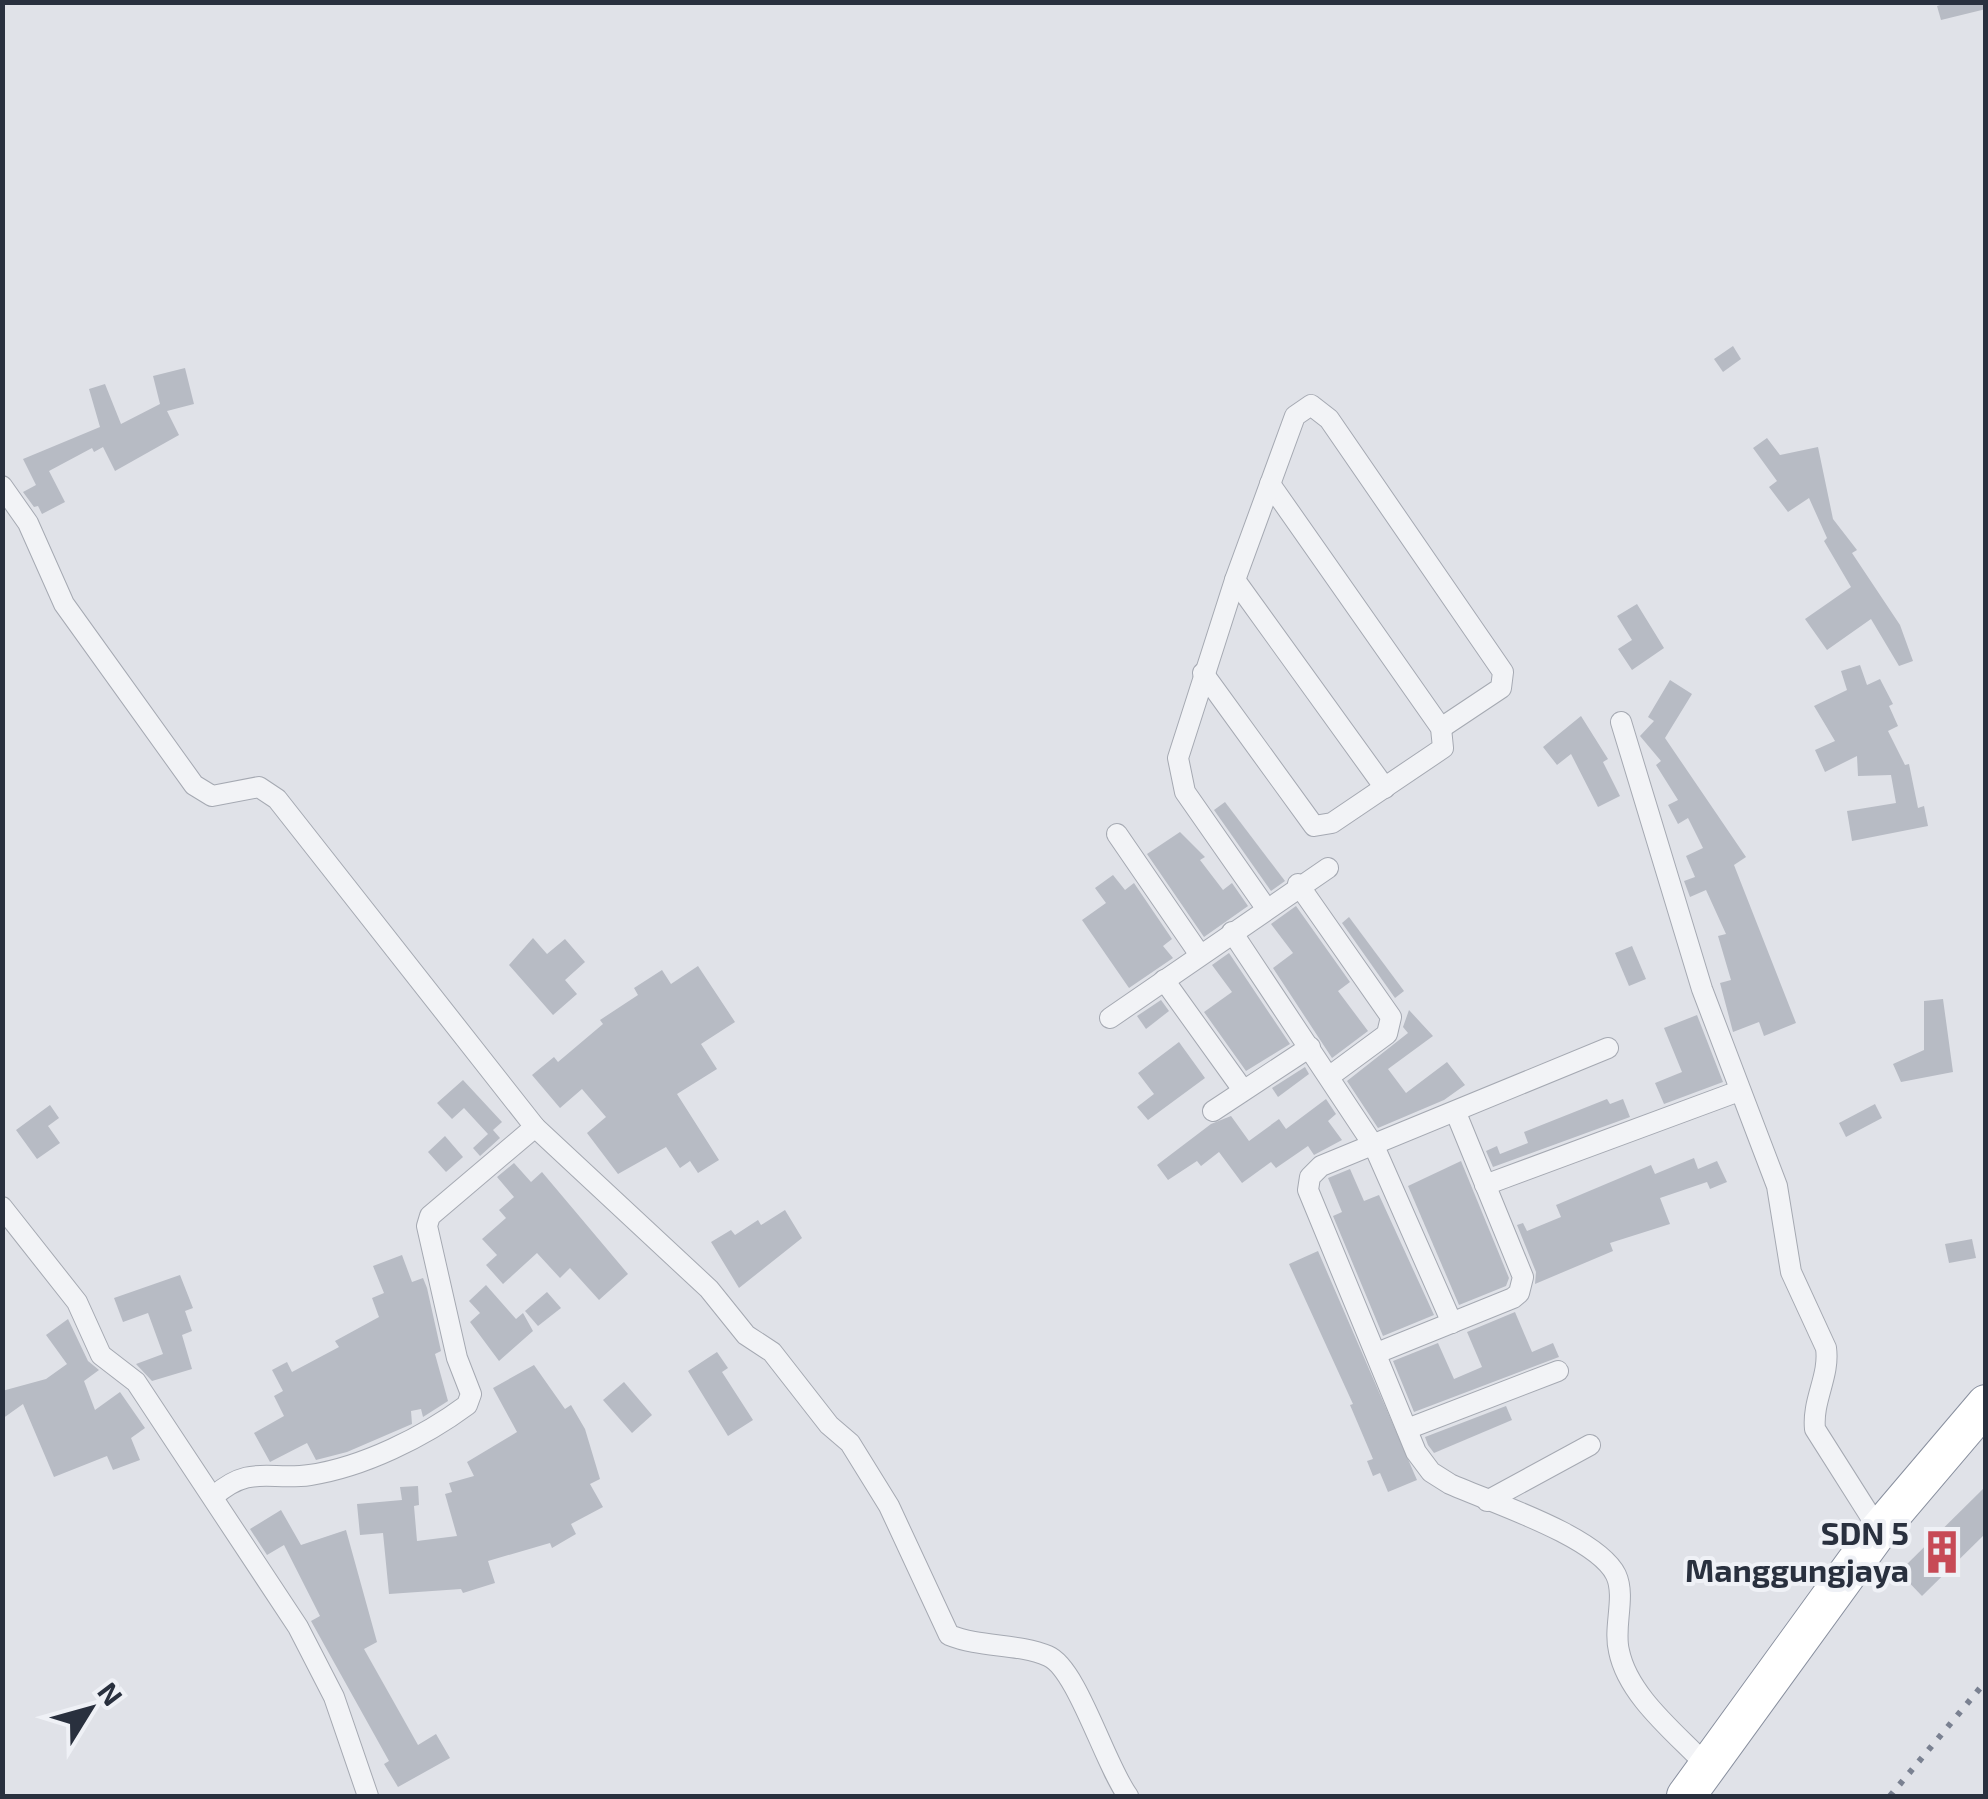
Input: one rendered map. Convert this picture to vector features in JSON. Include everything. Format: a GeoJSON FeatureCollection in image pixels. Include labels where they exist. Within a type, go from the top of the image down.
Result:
{"type":"FeatureCollection","features":[{"type":"Feature","properties":{"kind":"highway"},"geometry":{"type":"LineString","coordinates":[[1696,1781],[1879,1530],[1986,1404]]}},
{"type":"Feature","properties":{"kind":"street"},"geometry":{"type":"LineString","coordinates":[[1266,908],[1185,792],[1179,776],[1182,738],[1296,416],[1311,405],[1320,408],[1504,672],[1501,688],[1441,728]]}},
{"type":"Feature","properties":{"kind":"street"},"geometry":{"type":"LineString","coordinates":[[1203,673],[1314,826],[1332,824],[1443,748],[1441,728],[1270,484]]}},
{"type":"Feature","properties":{"kind":"street"},"geometry":{"type":"LineString","coordinates":[[2,486],[34,534],[64,604],[194,785],[212,796],[258,787],[277,799],[536,1128],[709,1289],[746,1335],[772,1352],[829,1425],[850,1443],[889,1506],[949,1636],[1038,1653],[1064,1666],[1112,1774],[1128,1796]]}},
{"type":"Feature","properties":{"kind":"street"},"geometry":{"type":"LineString","coordinates":[[1235,580],[1386,788]]}},
{"type":"Feature","properties":{"kind":"street"},"geometry":{"type":"LineString","coordinates":[[1621,722],[1738,1091],[1777,1186],[1791,1272],[1826,1348],[1828,1362],[1813,1413],[1815,1430],[1879,1530]]}},
{"type":"Feature","properties":{"kind":"street"},"geometry":{"type":"LineString","coordinates":[[1117,834],[1200,955]]}},
{"type":"Feature","properties":{"kind":"street"},"geometry":{"type":"LineString","coordinates":[[1110,1018],[1298,884],[1328,868]]}},
{"type":"Feature","properties":{"kind":"street"},"geometry":{"type":"LineString","coordinates":[[1298,884],[1390,1017],[1387,1034],[1330,1076]]}},
{"type":"Feature","properties":{"kind":"street"},"geometry":{"type":"LineString","coordinates":[[1232,932],[1374,1146],[1452,1323]]}},
{"type":"Feature","properties":{"kind":"street"},"geometry":{"type":"LineString","coordinates":[[1164,980],[1243,1090]]}},
{"type":"Feature","properties":{"kind":"street"},"geometry":{"type":"LineString","coordinates":[[1213,1111],[1310,1047]]}},
{"type":"Feature","properties":{"kind":"street"},"geometry":{"type":"LineString","coordinates":[[1608,1048],[1322,1166],[1310,1177],[1308,1190],[1407,1429],[1431,1472],[1580,1542],[1606,1562],[1620,1590],[1616,1631],[1628,1673],[1696,1781]]}},
{"type":"Feature","properties":{"kind":"street"},"geometry":{"type":"LineString","coordinates":[[1485,1185],[1738,1091]]}},
{"type":"Feature","properties":{"kind":"street"},"geometry":{"type":"LineString","coordinates":[[1377,1353],[1513,1298],[1522,1286],[1523,1276],[1456,1113]]}},
{"type":"Feature","properties":{"kind":"street"},"geometry":{"type":"LineString","coordinates":[[214,1496],[249,1474],[307,1476],[360,1463],[467,1404],[471,1394],[457,1358],[452,1320],[427,1226],[430,1216],[536,1128]]}},
{"type":"Feature","properties":{"kind":"street"},"geometry":{"type":"LineString","coordinates":[[2,1208],[77,1302],[101,1355],[136,1382],[298,1627],[334,1697],[368,1796]]}},
{"type":"Feature","properties":{"kind":"street"},"geometry":{"type":"LineString","coordinates":[[1407,1429],[1558,1371]]}},
{"type":"Feature","properties":{"kind":"street"},"geometry":{"type":"LineString","coordinates":[[1487,1501],[1590,1445]]}},
{"type":"Feature","properties":{"kind":"building"},"geometry":{"type":"Polygon","coordinates":[[[1986,2],[1986,9],[1941,20],[1937,6],[1986,2]]]}},
{"type":"Feature","properties":{"kind":"building"},"geometry":{"type":"Polygon","coordinates":[[[1733,346],[1741,359],[1723,372],[1714,359],[1733,346]]]}},
{"type":"Feature","properties":{"kind":"building"},"geometry":{"type":"Polygon","coordinates":[[[185,368],[194,404],[167,411],[179,435],[115,471],[103,447],[94,452],[92,448],[49,471],[65,502],[42,514],[38,506],[34,507],[23,492],[36,485],[23,459],[100,427],[89,389],[105,384],[121,424],[160,404],[153,376],[185,368]]]}},
{"type":"Feature","properties":{"kind":"building"},"geometry":{"type":"Polygon","coordinates":[[[1767,438],[1780,455],[1818,447],[1833,519],[1857,550],[1852,553],[1900,625],[1913,661],[1899,666],[1871,619],[1827,650],[1805,619],[1851,587],[1824,541],[1827,538],[1809,498],[1788,512],[1769,487],[1777,481],[1753,448],[1767,438]]]}},
{"type":"Feature","properties":{"kind":"building"},"geometry":{"type":"Polygon","coordinates":[[[1637,604],[1664,648],[1632,670],[1618,649],[1632,640],[1617,616],[1637,604]]]}},
{"type":"Feature","properties":{"kind":"building"},"geometry":{"type":"Polygon","coordinates":[[[1860,665],[1867,685],[1880,679],[1893,704],[1889,706],[1898,726],[1888,731],[1905,765],[1909,764],[1918,808],[1924,806],[1928,826],[1852,841],[1847,811],[1896,803],[1891,775],[1858,776],[1857,756],[1825,772],[1815,750],[1835,741],[1814,706],[1847,690],[1841,671],[1860,665]]]}},
{"type":"Feature","properties":{"kind":"building"},"geometry":{"type":"Polygon","coordinates":[[[1670,680],[1692,694],[1665,738],[1746,857],[1734,865],[1796,1023],[1764,1036],[1759,1022],[1733,1032],[1720,983],[1731,980],[1718,936],[1726,934],[1706,890],[1690,897],[1684,881],[1695,877],[1686,856],[1703,848],[1688,818],[1678,824],[1668,805],[1678,800],[1656,765],[1661,761],[1640,736],[1654,721],[1648,717],[1670,680]]]}},
{"type":"Feature","properties":{"kind":"building"},"geometry":{"type":"Polygon","coordinates":[[[1581,716],[1608,759],[1603,762],[1620,796],[1598,807],[1571,754],[1557,765],[1543,747],[1581,716]]]}},
{"type":"Feature","properties":{"kind":"building"},"geometry":{"type":"Polygon","coordinates":[[[1225,802],[1285,881],[1271,891],[1214,810],[1225,802]]]}},
{"type":"Feature","properties":{"kind":"building"},"geometry":{"type":"Polygon","coordinates":[[[1180,832],[1205,857],[1200,860],[1223,890],[1232,883],[1248,906],[1204,937],[1147,854],[1180,832]]]}},
{"type":"Feature","properties":{"kind":"building"},"geometry":{"type":"Polygon","coordinates":[[[1113,875],[1125,890],[1134,883],[1172,939],[1163,946],[1173,958],[1129,988],[1082,920],[1106,903],[1095,888],[1113,875]]]}},
{"type":"Feature","properties":{"kind":"building"},"geometry":{"type":"Polygon","coordinates":[[[1296,906],[1350,982],[1338,991],[1368,1031],[1332,1058],[1273,968],[1293,953],[1271,924],[1296,906]]]}},
{"type":"Feature","properties":{"kind":"building"},"geometry":{"type":"Polygon","coordinates":[[[1349,917],[1404,991],[1395,998],[1342,923],[1349,917]]]}},
{"type":"Feature","properties":{"kind":"building"},"geometry":{"type":"Polygon","coordinates":[[[533,938],[547,954],[565,939],[585,962],[565,980],[577,994],[553,1015],[509,965],[533,938]]]}},
{"type":"Feature","properties":{"kind":"building"},"geometry":{"type":"Polygon","coordinates":[[[1632,946],[1646,979],[1629,986],[1615,953],[1632,946]]]}},
{"type":"Feature","properties":{"kind":"building"},"geometry":{"type":"Polygon","coordinates":[[[1229,953],[1290,1044],[1246,1071],[1204,1012],[1232,992],[1212,965],[1229,953]]]}},
{"type":"Feature","properties":{"kind":"building"},"geometry":{"type":"Polygon","coordinates":[[[698,966],[735,1022],[701,1044],[717,1069],[677,1094],[719,1160],[698,1173],[690,1161],[680,1168],[666,1147],[618,1174],[587,1133],[606,1117],[582,1089],[560,1108],[532,1075],[554,1057],[558,1062],[603,1024],[600,1020],[638,995],[634,988],[662,970],[671,984],[698,966]]]}},
{"type":"Feature","properties":{"kind":"building"},"geometry":{"type":"Polygon","coordinates":[[[1943,999],[1953,1072],[1901,1082],[1893,1064],[1924,1050],[1924,1001],[1943,999]]]}},
{"type":"Feature","properties":{"kind":"building"},"geometry":{"type":"Polygon","coordinates":[[[1161,1000],[1169,1011],[1146,1029],[1137,1016],[1161,1000]]]}},
{"type":"Feature","properties":{"kind":"building"},"geometry":{"type":"Polygon","coordinates":[[[1409,1010],[1433,1036],[1388,1069],[1406,1093],[1447,1062],[1465,1085],[1444,1100],[1378,1128],[1347,1081],[1408,1033],[1403,1027],[1409,1010]]]}},
{"type":"Feature","properties":{"kind":"building"},"geometry":{"type":"Polygon","coordinates":[[[1697,1015],[1723,1082],[1664,1104],[1655,1083],[1682,1072],[1664,1028],[1697,1015]]]}},
{"type":"Feature","properties":{"kind":"building"},"geometry":{"type":"Polygon","coordinates":[[[1179,1042],[1205,1078],[1148,1120],[1137,1107],[1154,1094],[1138,1073],[1179,1042]]]}},
{"type":"Feature","properties":{"kind":"building"},"geometry":{"type":"Polygon","coordinates":[[[1305,1067],[1309,1074],[1278,1097],[1272,1088],[1305,1067]]]}},
{"type":"Feature","properties":{"kind":"building"},"geometry":{"type":"Polygon","coordinates":[[[463,1080],[502,1122],[493,1130],[500,1138],[480,1156],[473,1148],[488,1134],[464,1108],[452,1119],[437,1103],[463,1080]]]}},
{"type":"Feature","properties":{"kind":"building"},"geometry":{"type":"Polygon","coordinates":[[[1326,1099],[1336,1114],[1328,1121],[1342,1140],[1314,1155],[1308,1146],[1276,1168],[1271,1162],[1242,1183],[1219,1152],[1201,1166],[1197,1161],[1168,1180],[1157,1165],[1211,1124],[1231,1116],[1249,1141],[1279,1119],[1286,1129],[1326,1099]]]}},
{"type":"Feature","properties":{"kind":"building"},"geometry":{"type":"Polygon","coordinates":[[[1607,1099],[1610,1104],[1623,1099],[1630,1117],[1493,1167],[1486,1151],[1497,1146],[1500,1154],[1528,1143],[1524,1132],[1607,1099]]]}},
{"type":"Feature","properties":{"kind":"building"},"geometry":{"type":"Polygon","coordinates":[[[1875,1104],[1882,1118],[1846,1137],[1839,1123],[1875,1104]]]}},
{"type":"Feature","properties":{"kind":"building"},"geometry":{"type":"Polygon","coordinates":[[[50,1105],[59,1118],[48,1126],[60,1143],[37,1159],[16,1130],[50,1105]]]}},
{"type":"Feature","properties":{"kind":"building"},"geometry":{"type":"Polygon","coordinates":[[[445,1136],[463,1157],[446,1172],[428,1152],[445,1136]]]}},
{"type":"Feature","properties":{"kind":"building"},"geometry":{"type":"Polygon","coordinates":[[[1694,1158],[1698,1169],[1717,1161],[1727,1182],[1710,1189],[1707,1182],[1660,1198],[1670,1224],[1610,1243],[1613,1251],[1535,1284],[1536,1272],[1517,1225],[1523,1223],[1527,1231],[1561,1217],[1556,1205],[1651,1165],[1655,1174],[1694,1158]]]}},
{"type":"Feature","properties":{"kind":"building"},"geometry":{"type":"Polygon","coordinates":[[[1461,1161],[1509,1278],[1506,1286],[1459,1305],[1408,1186],[1461,1161]]]}},
{"type":"Feature","properties":{"kind":"building"},"geometry":{"type":"Polygon","coordinates":[[[514,1163],[531,1182],[542,1172],[628,1274],[599,1300],[570,1268],[560,1278],[537,1253],[503,1284],[486,1265],[497,1255],[482,1239],[506,1218],[499,1210],[514,1197],[497,1177],[514,1163]]]}},
{"type":"Feature","properties":{"kind":"building"},"geometry":{"type":"Polygon","coordinates":[[[1350,1169],[1364,1201],[1379,1195],[1434,1315],[1383,1336],[1333,1216],[1342,1212],[1328,1178],[1350,1169]]]}},
{"type":"Feature","properties":{"kind":"building"},"geometry":{"type":"Polygon","coordinates":[[[785,1210],[802,1238],[739,1288],[711,1242],[731,1230],[735,1235],[758,1220],[761,1225],[785,1210]]]}},
{"type":"Feature","properties":{"kind":"building"},"geometry":{"type":"Polygon","coordinates":[[[1972,1239],[1976,1258],[1949,1263],[1945,1244],[1972,1239]]]}},
{"type":"Feature","properties":{"kind":"building"},"geometry":{"type":"Polygon","coordinates":[[[1318,1251],[1417,1480],[1388,1492],[1380,1473],[1373,1476],[1367,1461],[1373,1459],[1350,1405],[1353,1404],[1289,1264],[1318,1251]]]}},
{"type":"Feature","properties":{"kind":"building"},"geometry":{"type":"Polygon","coordinates":[[[402,1255],[412,1282],[423,1278],[427,1288],[441,1351],[435,1354],[448,1401],[423,1417],[421,1409],[411,1411],[412,1424],[347,1452],[316,1460],[307,1443],[270,1462],[254,1433],[284,1416],[274,1396],[283,1391],[272,1370],[287,1362],[292,1372],[339,1347],[335,1341],[379,1317],[372,1298],[384,1293],[373,1266],[402,1255]]]}},
{"type":"Feature","properties":{"kind":"building"},"geometry":{"type":"Polygon","coordinates":[[[180,1275],[193,1308],[185,1311],[192,1331],[182,1335],[192,1369],[152,1381],[136,1364],[163,1354],[148,1313],[123,1322],[114,1298],[180,1275]]]}},
{"type":"Feature","properties":{"kind":"building"},"geometry":{"type":"Polygon","coordinates":[[[486,1285],[516,1319],[523,1313],[533,1331],[499,1361],[470,1322],[480,1313],[469,1301],[486,1285]]]}},
{"type":"Feature","properties":{"kind":"building"},"geometry":{"type":"Polygon","coordinates":[[[547,1292],[561,1308],[538,1326],[525,1311],[547,1292]]]}},
{"type":"Feature","properties":{"kind":"building"},"geometry":{"type":"Polygon","coordinates":[[[1515,1312],[1532,1352],[1553,1343],[1559,1357],[1414,1412],[1393,1361],[1438,1343],[1454,1379],[1482,1367],[1467,1332],[1515,1312]]]}},
{"type":"Feature","properties":{"kind":"building"},"geometry":{"type":"Polygon","coordinates":[[[68,1319],[88,1361],[99,1370],[84,1381],[95,1410],[120,1392],[145,1428],[131,1438],[140,1460],[113,1470],[107,1456],[54,1477],[23,1404],[2,1419],[2,1391],[46,1379],[67,1364],[46,1335],[68,1319]]]}},
{"type":"Feature","properties":{"kind":"building"},"geometry":{"type":"Polygon","coordinates":[[[717,1352],[728,1368],[722,1372],[753,1420],[728,1436],[688,1371],[717,1352]]]}},
{"type":"Feature","properties":{"kind":"building"},"geometry":{"type":"Polygon","coordinates":[[[534,1365],[565,1409],[571,1405],[585,1429],[600,1479],[590,1484],[603,1507],[571,1524],[576,1534],[552,1548],[550,1543],[488,1561],[495,1583],[463,1593],[461,1589],[389,1594],[383,1533],[360,1535],[357,1504],[402,1500],[400,1487],[418,1486],[419,1505],[414,1506],[417,1541],[457,1536],[445,1494],[452,1492],[449,1483],[474,1476],[467,1462],[517,1432],[493,1388],[534,1365]]]}},
{"type":"Feature","properties":{"kind":"building"},"geometry":{"type":"Polygon","coordinates":[[[624,1382],[652,1415],[632,1433],[603,1400],[624,1382]]]}},
{"type":"Feature","properties":{"kind":"building"},"geometry":{"type":"Polygon","coordinates":[[[1506,1406],[1512,1420],[1434,1453],[1428,1445],[1425,1437],[1506,1406]]]}},
{"type":"Feature","properties":{"kind":"building","name":"SDN 5 Manggungjaya"},"geometry":{"type":"Polygon","coordinates":[[[1986,1486],[1986,1533],[1922,1596],[1899,1572],[1986,1486]]]}},
{"type":"Feature","properties":{"kind":"building"},"geometry":{"type":"Polygon","coordinates":[[[281,1510],[301,1545],[346,1530],[377,1642],[364,1649],[418,1745],[436,1734],[450,1758],[398,1787],[384,1764],[389,1761],[311,1621],[320,1616],[284,1545],[267,1555],[250,1529],[281,1510]]]}},
{"type":"Feature","properties":{"kind":"railway"},"geometry":{"type":"LineString","coordinates":[[1890,1796],[1986,1681]]}},
{"type":"Feature","properties":{"kind":"place","name":"SDN 5 Manggungjaya"},"geometry":{"type":"Point","coordinates":[1942,1552]}}]}
